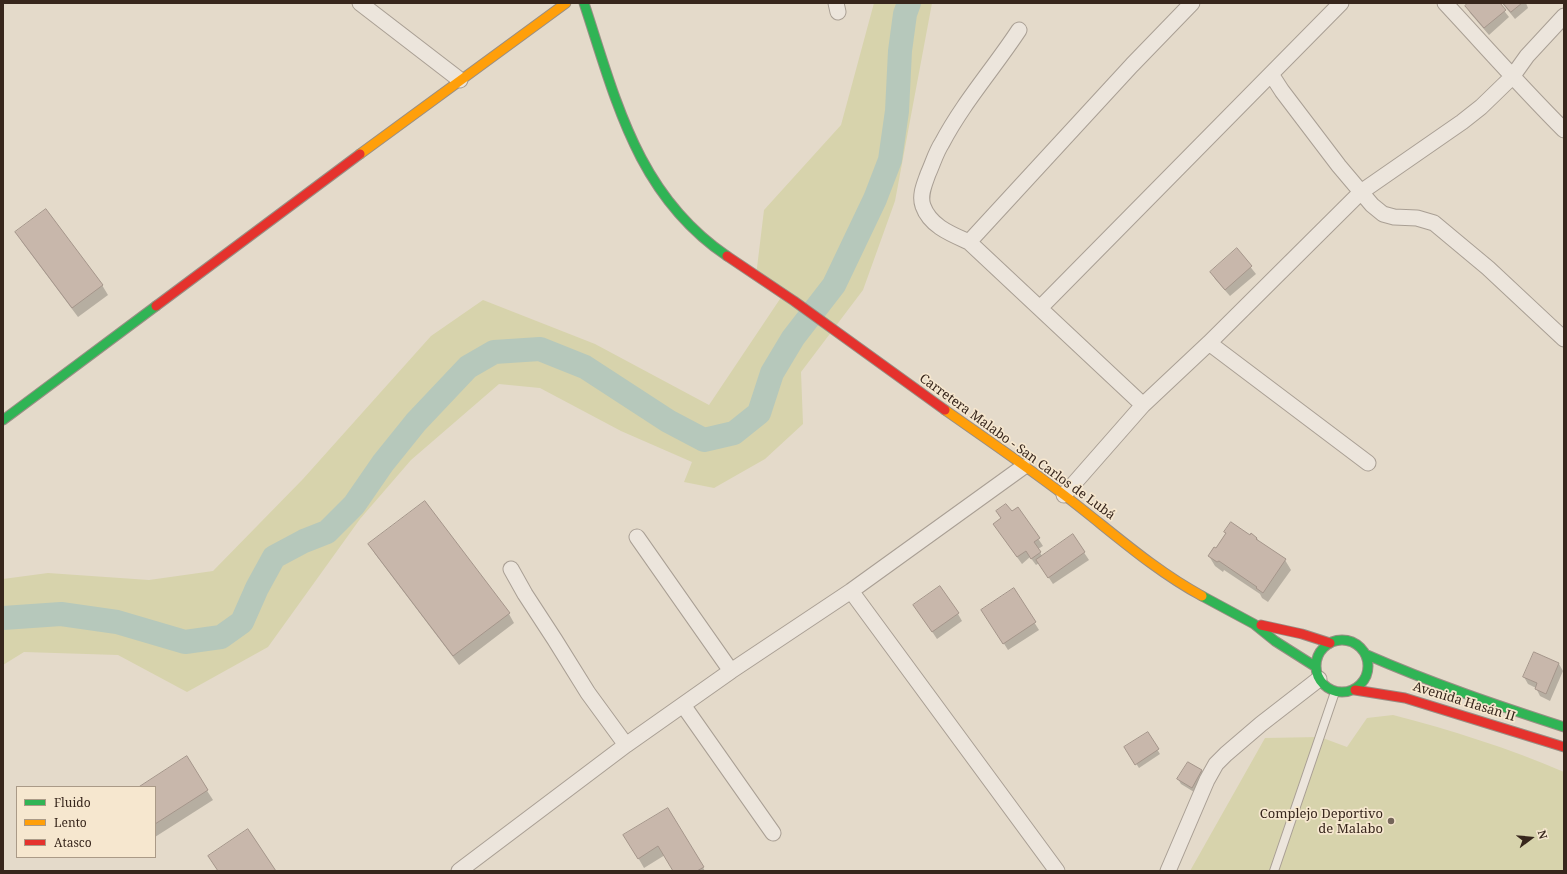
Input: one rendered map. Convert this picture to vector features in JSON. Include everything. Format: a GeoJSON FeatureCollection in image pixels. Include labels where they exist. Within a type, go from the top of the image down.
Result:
{"type":"FeatureCollection","features":[{"type":"Feature","properties":{"kind":"main road"},"geometry":{"type":"LineString","coordinates":[[3,420],[460,80],[566,3]]}},
{"type":"Feature","properties":{"kind":"main road","name":"Carretera Malabo - San Carlos de Lubá"},"geometry":{"type":"LineString","coordinates":[[584,3],[618,106],[634,148],[651,177],[670,204],[692,228],[718,250],[794,301],[1064,495],[1141,556],[1180,584],[1254,624],[1318,673]]}},
{"type":"Feature","properties":{"kind":"main road","name":"Carretera Malabo - San Carlos de Lubá"},"geometry":{"type":"LineString","coordinates":[[1254,624],[1302,634],[1330,643]]}},
{"type":"Feature","properties":{"kind":"main road"},"geometry":{"type":"LineString","coordinates":[[1341,640],[1352,642],[1362,649],[1365,654],[1369,665],[1364,682],[1355,690],[1344,693],[1335,692],[1327,688],[1318,673],[1316,662],[1321,651],[1330,643],[1341,640]]}},
{"type":"Feature","properties":{"kind":"main road","name":"Avenida Hasán II"},"geometry":{"type":"LineString","coordinates":[[1365,654],[1410,674],[1460,693],[1564,727]]}},
{"type":"Feature","properties":{"kind":"main road","name":"Avenida Hasán II"},"geometry":{"type":"LineString","coordinates":[[1355,690],[1405,698],[1473,718],[1564,748]]}},
{"type":"Feature","properties":{"kind":"street"},"geometry":{"type":"LineString","coordinates":[[360,3],[460,80]]}},
{"type":"Feature","properties":{"kind":"street"},"geometry":{"type":"LineString","coordinates":[[969,242],[1132,65],[1192,3]]}},
{"type":"Feature","properties":{"kind":"street"},"geometry":{"type":"LineString","coordinates":[[1040,308],[1341,3]]}},
{"type":"Feature","properties":{"kind":"street"},"geometry":{"type":"LineString","coordinates":[[1445,3],[1502,64],[1512,77],[1564,130]]}},
{"type":"Feature","properties":{"kind":"street"},"geometry":{"type":"LineString","coordinates":[[1064,495],[1143,405],[1209,343],[1361,192],[1462,122],[1481,107],[1512,77],[1528,56],[1564,16]]}},
{"type":"Feature","properties":{"kind":"street"},"geometry":{"type":"LineString","coordinates":[[1019,30],[971,96],[941,143],[922,193],[922,205],[929,217],[944,230],[969,242],[1143,405]]}},
{"type":"Feature","properties":{"kind":"street"},"geometry":{"type":"LineString","coordinates":[[1271,74],[1282,91],[1339,166],[1372,205],[1383,214],[1417,218],[1434,223],[1488,268],[1564,339]]}},
{"type":"Feature","properties":{"kind":"street"},"geometry":{"type":"LineString","coordinates":[[1209,343],[1368,463]]}},
{"type":"Feature","properties":{"kind":"street"},"geometry":{"type":"LineString","coordinates":[[459,871],[626,745],[731,671],[851,590],[1023,467]]}},
{"type":"Feature","properties":{"kind":"street"},"geometry":{"type":"LineString","coordinates":[[637,537],[731,671]]}},
{"type":"Feature","properties":{"kind":"street"},"geometry":{"type":"LineString","coordinates":[[511,569],[525,594],[556,640],[588,693],[626,745]]}},
{"type":"Feature","properties":{"kind":"street"},"geometry":{"type":"LineString","coordinates":[[851,590],[1057,871]]}},
{"type":"Feature","properties":{"kind":"street"},"geometry":{"type":"LineString","coordinates":[[1168,871],[1207,780],[1216,764],[1318,673]]}},
{"type":"Feature","properties":{"kind":"street"},"geometry":{"type":"LineString","coordinates":[[683,705],[773,832]]}},
{"type":"Feature","properties":{"kind":"lane"},"geometry":{"type":"LineString","coordinates":[[1274,871],[1335,692]]}},
{"type":"Feature","properties":{"kind":"shaded area"},"geometry":{"type":"Polygon","coordinates":[[[874,3],[932,3],[895,201],[863,290],[801,372],[803,424],[765,459],[714,488],[684,482],[692,462],[621,431],[540,388],[499,384],[411,460],[360,519],[268,647],[187,692],[118,655],[24,652],[3,665],[3,579],[48,573],[149,580],[213,571],[303,479],[431,336],[483,300],[595,344],[709,405],[784,293],[756,276],[764,210],[841,125],[874,3]]]}},
{"type":"Feature","properties":{"kind":"shaded area","name":"Complejo Deportivo de Malabo"},"geometry":{"type":"Polygon","coordinates":[[[1393,715],[1479,740],[1564,772],[1564,871],[1190,871],[1265,738],[1320,737],[1347,747],[1367,718],[1393,715]]]}},
{"type":"Feature","properties":{"kind":"building"},"geometry":{"type":"Polygon","coordinates":[[[1468,3],[1500,3],[1506,10],[1484,28],[1465,6],[1468,3]]]}},
{"type":"Feature","properties":{"kind":"building"},"geometry":{"type":"Polygon","coordinates":[[[1503,3],[1522,3],[1511,12],[1503,3]]]}},
{"type":"Feature","properties":{"kind":"building"},"geometry":{"type":"Polygon","coordinates":[[[46,209],[103,285],[72,308],[15,232],[46,209]]]}},
{"type":"Feature","properties":{"kind":"building"},"geometry":{"type":"Polygon","coordinates":[[[1237,248],[1252,266],[1225,290],[1210,272],[1237,248]]]}},
{"type":"Feature","properties":{"kind":"building"},"geometry":{"type":"Polygon","coordinates":[[[425,501],[510,613],[453,656],[368,544],[425,501]]]}},
{"type":"Feature","properties":{"kind":"building"},"geometry":{"type":"Polygon","coordinates":[[[1006,504],[1012,511],[1018,507],[1040,538],[1034,542],[1041,552],[1031,559],[1026,551],[1017,557],[993,524],[1001,518],[996,511],[1006,504]]]}},
{"type":"Feature","properties":{"kind":"building"},"geometry":{"type":"Polygon","coordinates":[[[1231,522],[1250,535],[1251,533],[1257,538],[1256,539],[1286,559],[1263,593],[1256,588],[1257,587],[1219,561],[1217,562],[1208,556],[1214,547],[1216,548],[1231,522]]]}},
{"type":"Feature","properties":{"kind":"building"},"geometry":{"type":"Polygon","coordinates":[[[1073,534],[1085,552],[1048,578],[1036,560],[1073,534]]]}},
{"type":"Feature","properties":{"kind":"building"},"geometry":{"type":"Polygon","coordinates":[[[940,586],[959,613],[932,632],[913,605],[940,586]]]}},
{"type":"Feature","properties":{"kind":"building"},"geometry":{"type":"Polygon","coordinates":[[[1014,588],[1036,622],[1003,644],[981,610],[1014,588]]]}},
{"type":"Feature","properties":{"kind":"building"},"geometry":{"type":"Polygon","coordinates":[[[1534,652],[1559,663],[1546,694],[1535,689],[1537,683],[1523,677],[1534,652]]]}},
{"type":"Feature","properties":{"kind":"building"},"geometry":{"type":"Polygon","coordinates":[[[1148,732],[1159,749],[1135,765],[1124,747],[1148,732]]]}},
{"type":"Feature","properties":{"kind":"building"},"geometry":{"type":"Polygon","coordinates":[[[187,756],[208,790],[156,823],[156,786],[141,786],[187,756]]]}},
{"type":"Feature","properties":{"kind":"building"},"geometry":{"type":"Polygon","coordinates":[[[1188,762],[1202,770],[1192,788],[1177,779],[1188,762]]]}},
{"type":"Feature","properties":{"kind":"building"},"geometry":{"type":"Polygon","coordinates":[[[668,808],[704,867],[697,871],[673,871],[658,846],[638,859],[623,835],[668,808]]]}},
{"type":"Feature","properties":{"kind":"building"},"geometry":{"type":"Polygon","coordinates":[[[248,829],[276,871],[218,871],[208,856],[248,829]]]}},
{"type":"Feature","properties":{"kind":"waterway"},"geometry":{"type":"LineString","coordinates":[[3,618],[61,614],[117,622],[185,642],[221,637],[242,622],[257,588],[274,557],[304,541],[327,532],[354,505],[383,463],[416,422],[468,367],[494,352],[540,349],[585,367],[668,421],[704,440],[734,433],[759,413],[772,373],[793,338],[834,285],[875,199],[890,160],[897,111],[900,51],[905,14],[909,3]]}},
{"type":"Feature","properties":{"kind":"traffic: fast"},"geometry":{"type":"LineString","coordinates":[[584,3],[620,110],[634,143],[651,175],[671,204],[696,232],[727,256]]}},
{"type":"Feature","properties":{"kind":"traffic: fast"},"geometry":{"type":"LineString","coordinates":[[3,420],[156,306]]}},
{"type":"Feature","properties":{"kind":"traffic: fast"},"geometry":{"type":"LineString","coordinates":[[1202,596],[1254,624],[1275,641],[1316,667]]}},
{"type":"Feature","properties":{"kind":"traffic: fast"},"geometry":{"type":"LineString","coordinates":[[1337,640],[1347,640],[1361,647],[1368,661],[1368,666],[1368,671],[1361,685],[1347,692],[1337,692],[1327,688],[1320,681],[1316,671],[1316,661],[1320,651],[1327,644],[1337,640]]}},
{"type":"Feature","properties":{"kind":"traffic: fast"},"geometry":{"type":"LineString","coordinates":[[1365,654],[1414,675],[1564,727]]}},
{"type":"Feature","properties":{"kind":"traffic: slow"},"geometry":{"type":"LineString","coordinates":[[360,154],[566,3]]}},
{"type":"Feature","properties":{"kind":"traffic: slow"},"geometry":{"type":"LineString","coordinates":[[945,410],[1050,484],[1148,561],[1202,596]]}},
{"type":"Feature","properties":{"kind":"traffic: jam"},"geometry":{"type":"LineString","coordinates":[[156,306],[360,154]]}},
{"type":"Feature","properties":{"kind":"traffic: jam"},"geometry":{"type":"LineString","coordinates":[[727,256],[794,301],[945,410]]}},
{"type":"Feature","properties":{"kind":"traffic: jam"},"geometry":{"type":"LineString","coordinates":[[1261,625],[1302,634],[1330,643]]}},
{"type":"Feature","properties":{"kind":"traffic: jam"},"geometry":{"type":"LineString","coordinates":[[1355,690],[1405,698],[1564,747]]}},
{"type":"Feature","properties":{"kind":"place","name":"Complejo Deportivo de Malabo"},"geometry":{"type":"Point","coordinates":[1391,821]}}]}
